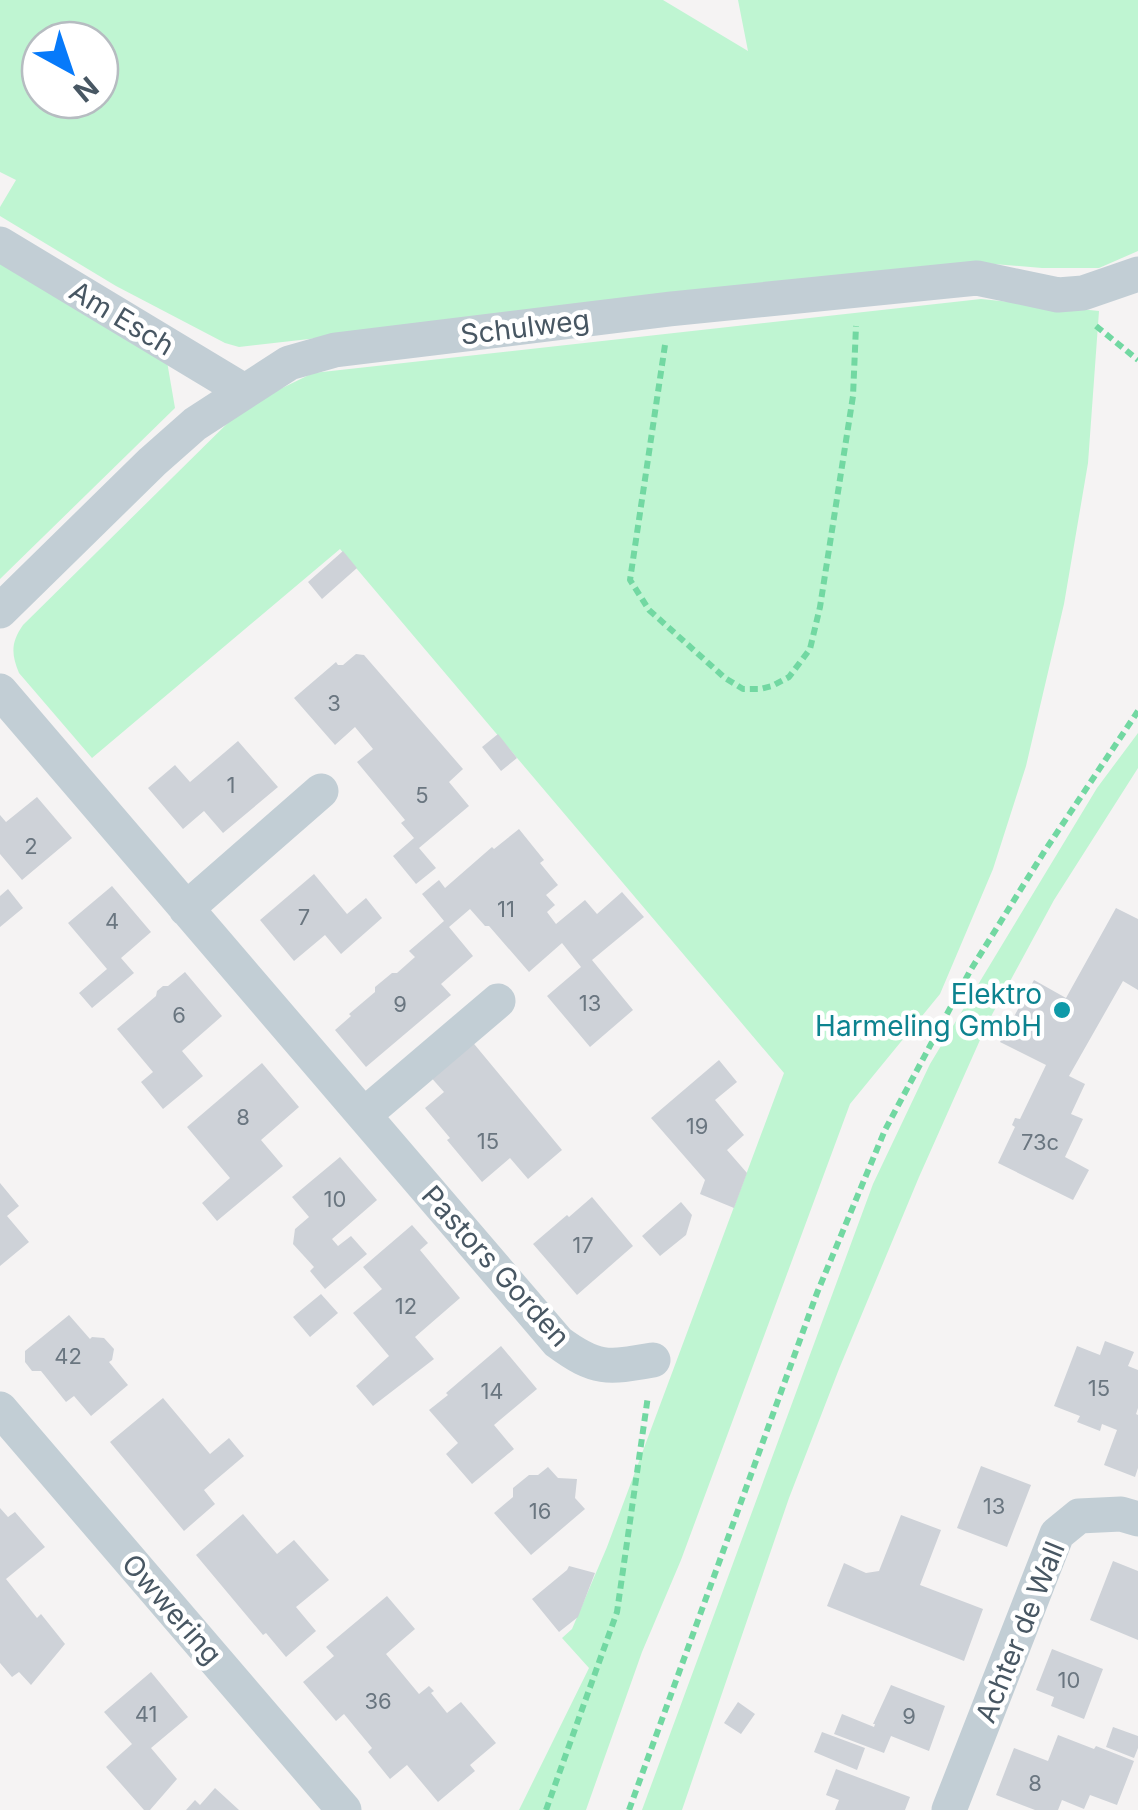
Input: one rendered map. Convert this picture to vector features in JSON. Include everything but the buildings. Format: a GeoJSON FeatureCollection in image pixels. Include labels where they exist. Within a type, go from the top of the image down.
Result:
{"type":"FeatureCollection","features":[{"type":"Feature","properties":{"kind":"street","name":"Am Esch"},"geometry":{"type":"LineString","coordinates":[[0,244],[244,391]]}},
{"type":"Feature","properties":{"kind":"street","name":"Schulweg"},"geometry":{"type":"LineString","coordinates":[[0,611],[195,424],[289,363],[335,350],[670,309],[977,278],[1058,295],[1083,293],[1138,274]]}},
{"type":"Feature","properties":{"kind":"street","name":"Pastors Gorden"},"geometry":{"type":"LineString","coordinates":[[0,691],[558,1342],[582,1359],[602,1366],[653,1360]]}},
{"type":"Feature","properties":{"kind":"street"},"geometry":{"type":"LineString","coordinates":[[186,909],[321,790]]}},
{"type":"Feature","properties":{"kind":"street"},"geometry":{"type":"LineString","coordinates":[[364,1116],[498,1001]]}},
{"type":"Feature","properties":{"kind":"street","name":"Owwering"},"geometry":{"type":"LineString","coordinates":[[0,1409],[340,1808]]}},
{"type":"Feature","properties":{"kind":"street","name":"Achter de Wall"},"geometry":{"type":"LineString","coordinates":[[948,1810],[1057,1534],[1079,1516],[1121,1514],[1138,1519]]}},
{"type":"Feature","properties":{"kind":"path"},"geometry":{"type":"LineString","coordinates":[[670,309],[630,580],[649,610],[726,678],[742,689],[760,689],[789,677],[810,649],[853,396],[858,291]]}},
{"type":"Feature","properties":{"kind":"path"},"geometry":{"type":"LineString","coordinates":[[629,1810],[817,1292],[884,1130],[970,971],[1138,711]]}},
{"type":"Feature","properties":{"kind":"path"},"geometry":{"type":"LineString","coordinates":[[546,1810],[617,1612],[653,1360]]}},
{"type":"Feature","properties":{"kind":"green space"},"geometry":{"type":"Polygon","coordinates":[[[0,0],[663,0],[748,51],[738,0],[1138,0],[1138,251],[1099,268],[981,263],[239,347],[116,286],[0,216],[0,207],[16,180],[0,172],[0,0]]]}},
{"type":"Feature","properties":{"kind":"green space"},"geometry":{"type":"Polygon","coordinates":[[[0,246],[164,344],[175,408],[0,579],[0,246]]]}},
{"type":"Feature","properties":{"kind":"green space"},"geometry":{"type":"Polygon","coordinates":[[[981,299],[1099,311],[1088,463],[1064,604],[1026,766],[993,869],[940,994],[850,1104],[586,1810],[519,1810],[589,1668],[562,1638],[572,1629],[607,1547],[784,1073],[340,549],[92,758],[19,673],[14,643],[23,625],[245,406],[313,373],[981,299]]]}},
{"type":"Feature","properties":{"kind":"green space"},"geometry":{"type":"Polygon","coordinates":[[[1138,733],[1138,768],[1054,900],[988,1022],[919,1177],[789,1498],[682,1810],[642,1810],[873,1184],[930,1064],[1097,788],[1138,733]]]}},
{"type":"Feature","properties":{"kind":"place","name":"Elektro Harmeling GmbH"},"geometry":{"type":"Point","coordinates":[1062,1010]}}]}
